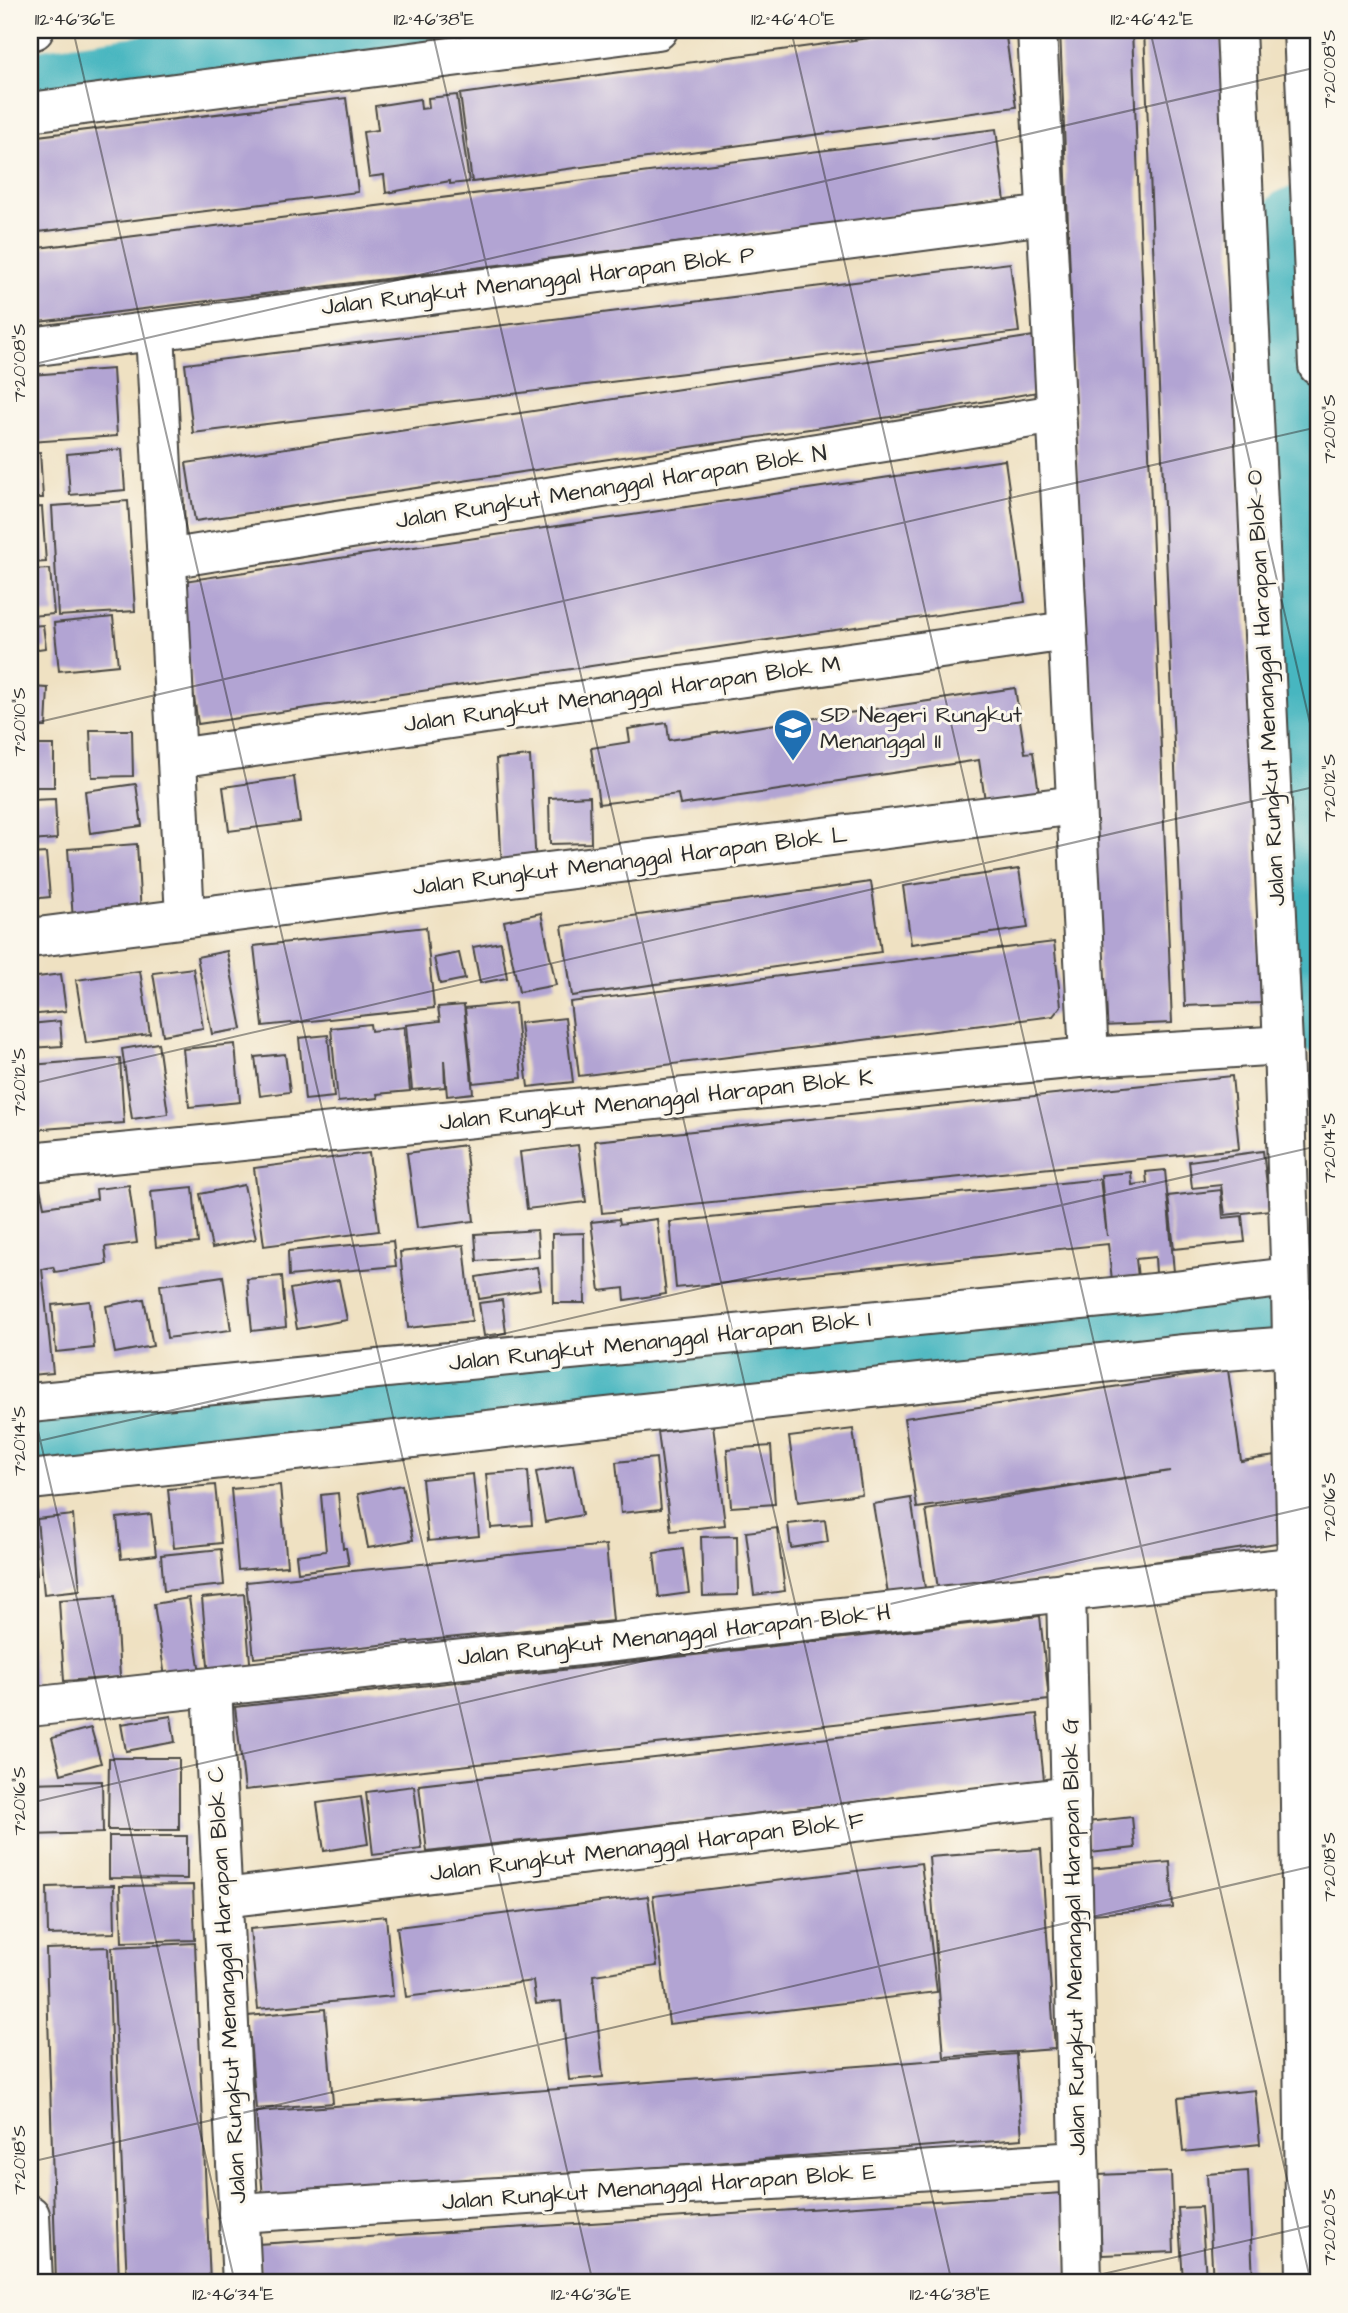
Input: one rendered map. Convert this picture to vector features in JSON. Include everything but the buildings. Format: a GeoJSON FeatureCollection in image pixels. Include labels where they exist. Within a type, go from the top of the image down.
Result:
{"type":"FeatureCollection","features":[{"type":"Feature","properties":{"kind":"street"},"geometry":{"type":"LineString","coordinates":[[30,112],[658,30]]}},
{"type":"Feature","properties":{"kind":"street"},"geometry":{"type":"LineString","coordinates":[[1037,30],[1089,1057]]}},
{"type":"Feature","properties":{"kind":"street","name":"Jalan Rungkut Menanggal Harapan Blok O"},"geometry":{"type":"LineString","coordinates":[[1236,30],[1283,1045],[1291,1339],[1308,1564],[1306,2283]]}},
{"type":"Feature","properties":{"kind":"street"},"geometry":{"type":"LineString","coordinates":[[1303,30],[1314,171],[1318,366]]}},
{"type":"Feature","properties":{"kind":"street","name":"Jalan Rungkut Menanggal Harapan Blok P"},"geometry":{"type":"LineString","coordinates":[[30,347],[1046,215]]}},
{"type":"Feature","properties":{"kind":"street"},"geometry":{"type":"LineString","coordinates":[[155,331],[185,917]]}},
{"type":"Feature","properties":{"kind":"street","name":"Jalan Rungkut Menanggal Harapan Blok N"},"geometry":{"type":"LineString","coordinates":[[167,559],[1056,414]]}},
{"type":"Feature","properties":{"kind":"street","name":"Jalan Rungkut Menanggal Harapan Blok M"},"geometry":{"type":"LineString","coordinates":[[177,758],[1067,631]]}},
{"type":"Feature","properties":{"kind":"street","name":"Jalan Rungkut Menanggal Harapan Blok L"},"geometry":{"type":"LineString","coordinates":[[30,938],[1076,805]]}},
{"type":"Feature","properties":{"kind":"street","name":"Jalan Rungkut Menanggal Harapan Blok K"},"geometry":{"type":"LineString","coordinates":[[30,1162],[1089,1057],[1283,1045]]}},
{"type":"Feature","properties":{"kind":"street","name":"Jalan Rungkut Menanggal Harapan Blok I"},"geometry":{"type":"LineString","coordinates":[[30,1403],[1147,1294],[1290,1285]]}},
{"type":"Feature","properties":{"kind":"street"},"geometry":{"type":"LineString","coordinates":[[30,1480],[1184,1354],[1291,1339]]}},
{"type":"Feature","properties":{"kind":"street","name":"Jalan Rungkut Menanggal Harapan Blok H"},"geometry":{"type":"LineString","coordinates":[[30,1707],[1308,1564]]}},
{"type":"Feature","properties":{"kind":"street","name":"Jalan Rungkut Menanggal Harapan Blok G"},"geometry":{"type":"LineString","coordinates":[[1066,1591],[1082,2283]]}},
{"type":"Feature","properties":{"kind":"street","name":"Jalan Rungkut Menanggal Harapan Blok C"},"geometry":{"type":"LineString","coordinates":[[212,1687],[242,2283]]}},
{"type":"Feature","properties":{"kind":"street","name":"Jalan Rungkut Menanggal Harapan Blok F"},"geometry":{"type":"LineString","coordinates":[[223,1898],[1071,1796]]}},
{"type":"Feature","properties":{"kind":"street","name":"Jalan Rungkut Menanggal Harapan Blok E"},"geometry":{"type":"LineString","coordinates":[[238,2213],[1079,2161]]}},
{"type":"Feature","properties":{"kind":"street"},"geometry":{"type":"LineString","coordinates":[[30,2215],[33,2283]]}},
{"type":"Feature","properties":{"kind":"waterway"},"geometry":{"type":"LineString","coordinates":[[30,85],[430,30]]}},
{"type":"Feature","properties":{"kind":"waterway"},"geometry":{"type":"LineString","coordinates":[[1294,221],[1318,1020]]}},
{"type":"Feature","properties":{"kind":"waterway"},"geometry":{"type":"LineString","coordinates":[[30,1441],[1318,1312]]}},
{"type":"Feature","properties":{"kind":"place","name":"SD Negeri Rungkut Menanggal II"},"geometry":{"type":"Point","coordinates":[793,762]}}]}
